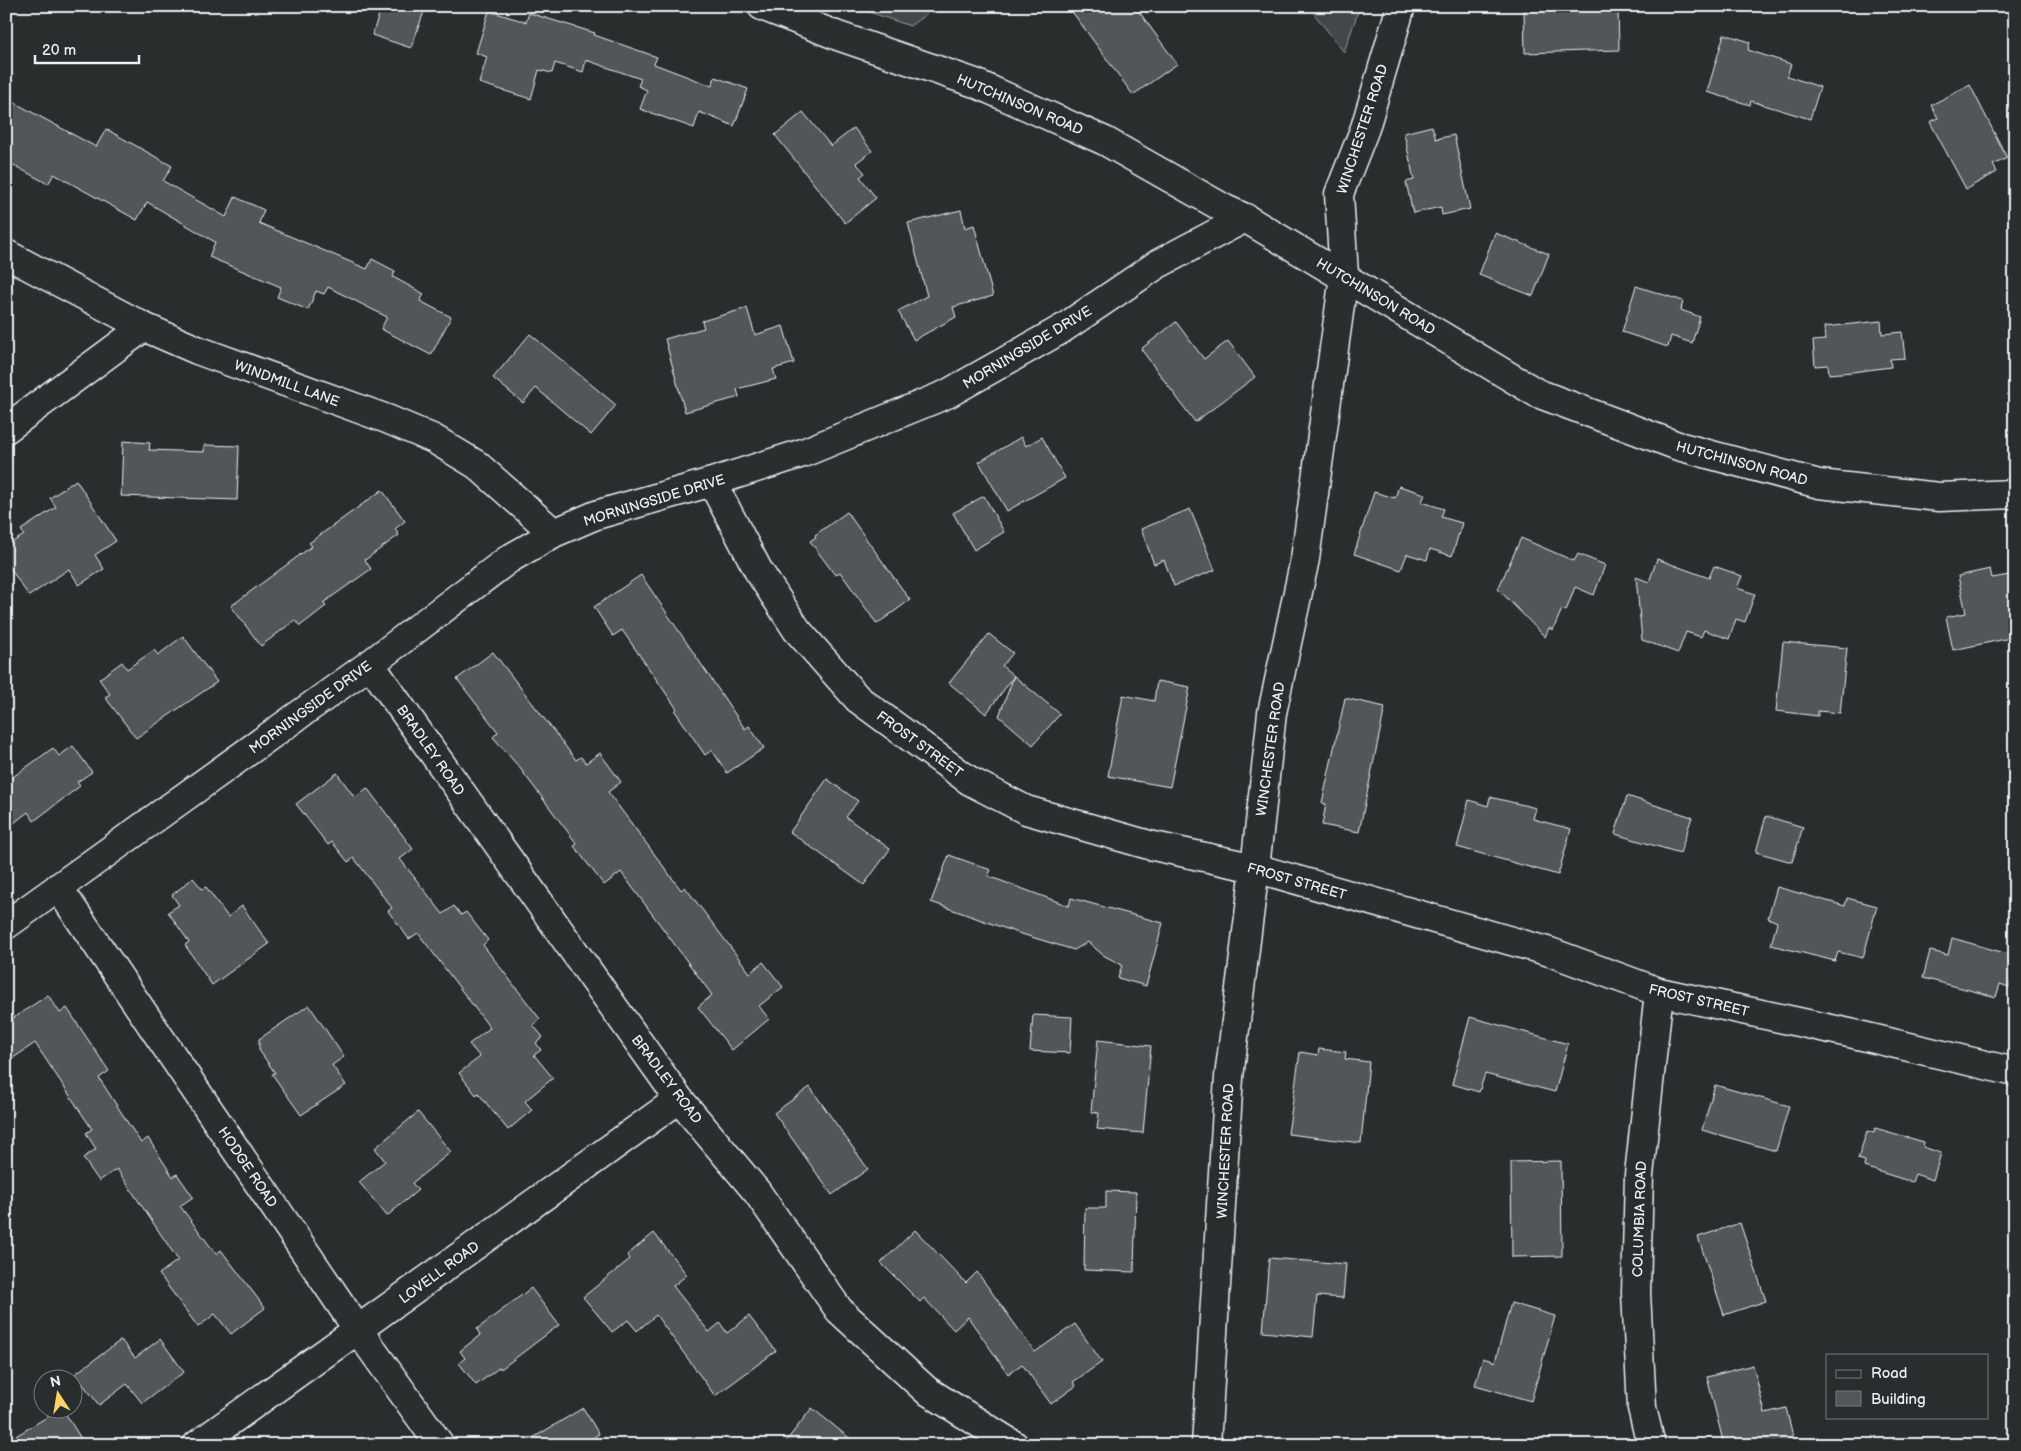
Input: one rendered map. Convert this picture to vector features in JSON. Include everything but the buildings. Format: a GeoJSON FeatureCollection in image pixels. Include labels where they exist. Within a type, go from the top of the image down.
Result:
{"type":"FeatureCollection","features":[{"type":"Feature","properties":{"kind":"street","name":"HUTCHINSON ROAD"},"geometry":{"type":"LineString","coordinates":[[762,6],[838,36],[974,83],[1105,141],[1225,210],[1245,218],[1537,392],[1678,446],[1819,484],[1939,497],[2015,494]]}},
{"type":"Feature","properties":{"kind":"street","name":"WINCHESTER ROAD"},"geometry":{"type":"LineString","coordinates":[[1206,1445],[1229,1077],[1272,713],[1304,559],[1344,276],[1339,194],[1365,128],[1401,6]]}},
{"type":"Feature","properties":{"kind":"street","name":"MORNINGSIDE DRIVE"},"geometry":{"type":"LineString","coordinates":[[6,925],[370,664],[509,559],[554,533],[596,515],[712,482],[803,453],[947,394],[1062,329],[1158,264],[1245,218]]}},
{"type":"Feature","properties":{"kind":"street","name":"WINDMILL LANE"},"geometry":{"type":"LineString","coordinates":[[6,254],[144,327],[206,354],[387,419],[434,440],[477,465],[554,533]]}},
{"type":"Feature","properties":{"kind":"street"},"geometry":{"type":"LineString","coordinates":[[6,429],[144,327]]}},
{"type":"Feature","properties":{"kind":"street","name":"FROST STREET"},"geometry":{"type":"LineString","coordinates":[[712,482],[758,570],[797,630],[858,698],[970,781],[1026,810],[1149,845],[1255,868],[1550,952],[1659,992],[1854,1034],[2015,1072]]}},
{"type":"Feature","properties":{"kind":"street","name":"BRADLEY ROAD"},"geometry":{"type":"LineString","coordinates":[[370,664],[679,1099],[757,1192],[839,1310],[926,1390],[1014,1445]]}},
{"type":"Feature","properties":{"kind":"street","name":"HODGE ROAD"},"geometry":{"type":"LineString","coordinates":[[58,888],[358,1330],[440,1445]]}},
{"type":"Feature","properties":{"kind":"street","name":"COLUMBIA ROAD"},"geometry":{"type":"LineString","coordinates":[[1651,1445],[1642,1408],[1636,1293],[1639,1175],[1659,992]]}},
{"type":"Feature","properties":{"kind":"street","name":"LOVELL ROAD"},"geometry":{"type":"LineString","coordinates":[[197,1445],[679,1099]]}},
{"type":"Feature","properties":{"kind":"shaded area"},"geometry":{"type":"Polygon","coordinates":[[[852,6],[937,6],[910,26],[852,6]]]}},
{"type":"Feature","properties":{"kind":"shaded area"},"geometry":{"type":"Polygon","coordinates":[[[1308,6],[1360,6],[1344,52],[1308,6]]]}}]}
